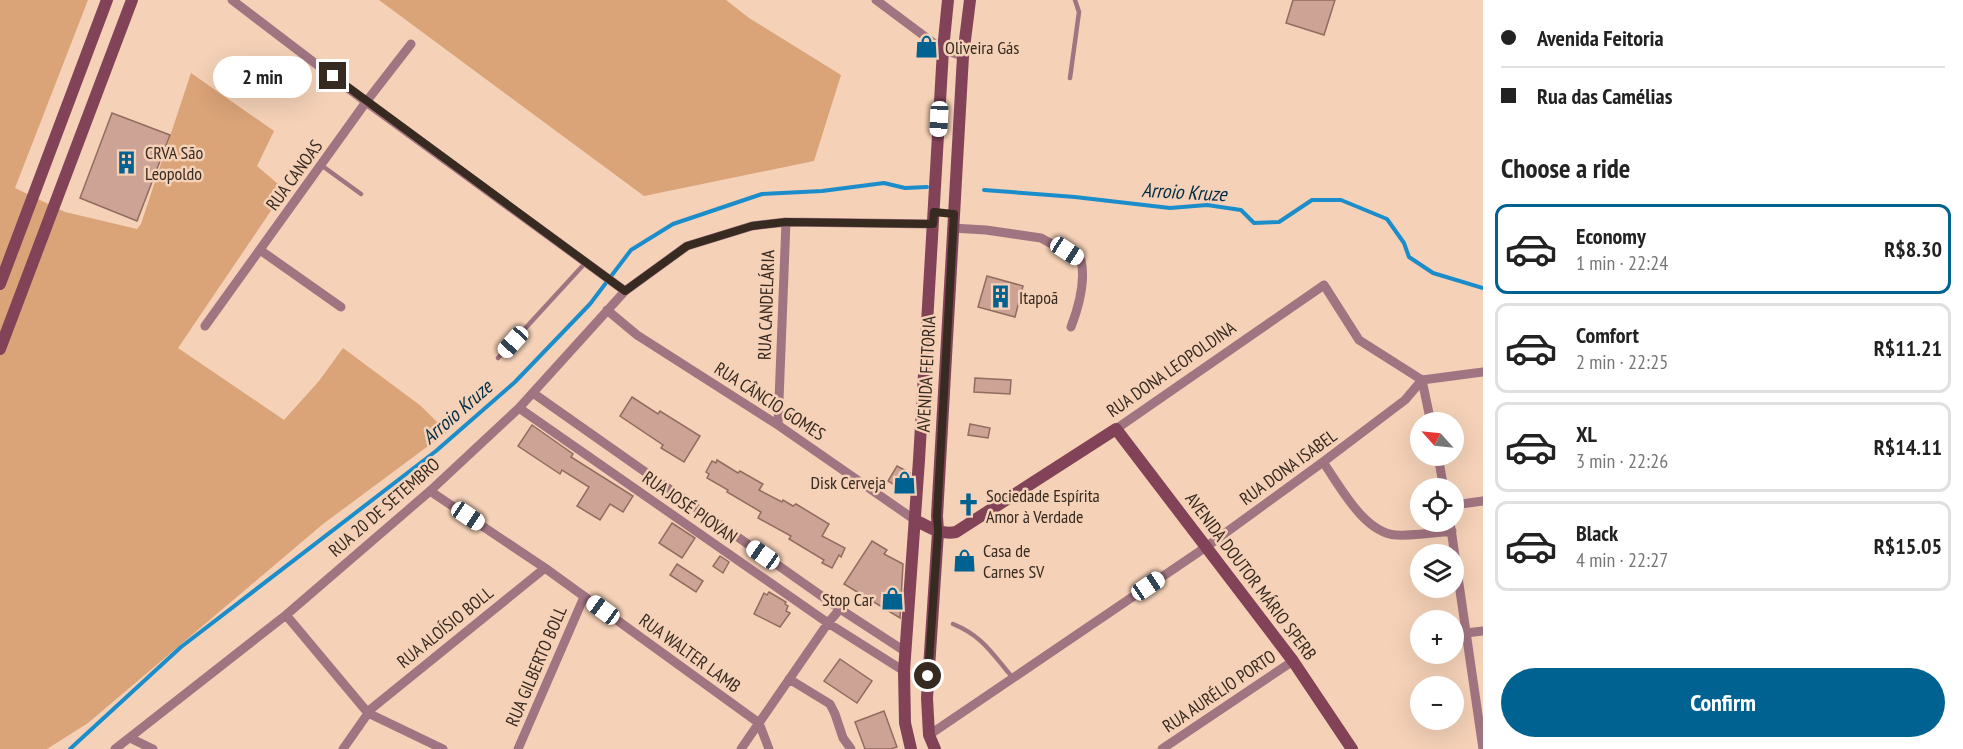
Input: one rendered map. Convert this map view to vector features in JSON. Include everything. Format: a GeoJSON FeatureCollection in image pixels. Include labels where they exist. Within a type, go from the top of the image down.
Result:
{"type":"FeatureCollection","features":[{"type":"Feature","properties":{"kind":"main road"},"geometry":{"type":"LineString","coordinates":[[0,284],[107,0]]}},
{"type":"Feature","properties":{"kind":"main road"},"geometry":{"type":"LineString","coordinates":[[0,350],[132,0]]}},
{"type":"Feature","properties":{"kind":"main road","name":"AVENIDA FEITORIA"},"geometry":{"type":"LineString","coordinates":[[911,749],[905,723],[904,671],[934,218],[942,50],[948,0]]}},
{"type":"Feature","properties":{"kind":"main road","name":"AVENIDA FEITORIA"},"geometry":{"type":"LineString","coordinates":[[935,749],[930,735],[927,698],[938,532],[952,228],[963,56],[970,0]]}},
{"type":"Feature","properties":{"kind":"main road"},"geometry":{"type":"LineString","coordinates":[[934,218],[954,214]]}},
{"type":"Feature","properties":{"kind":"main road","name":"RUA DONA LEOPOLDINA"},"geometry":{"type":"LineString","coordinates":[[938,532],[948,534],[956,532],[1116,429]]}},
{"type":"Feature","properties":{"kind":"main road","name":"AVENIDA DOUTOR MÁRIO SPERB"},"geometry":{"type":"LineString","coordinates":[[1116,429],[1293,661],[1352,749]]}},
{"type":"Feature","properties":{"kind":"main road"},"geometry":{"type":"LineString","coordinates":[[915,520],[938,532]]}},
{"type":"Feature","properties":{"kind":"street"},"geometry":{"type":"LineString","coordinates":[[232,0],[366,102],[587,261],[625,291]]}},
{"type":"Feature","properties":{"kind":"street"},"geometry":{"type":"LineString","coordinates":[[876,0],[942,50],[963,56]]}},
{"type":"Feature","properties":{"kind":"street","name":"RUA CANOAS"},"geometry":{"type":"LineString","coordinates":[[205,326],[366,102],[411,44]]}},
{"type":"Feature","properties":{"kind":"street","name":"RUA 20 DE SETEMBRO"},"geometry":{"type":"LineString","coordinates":[[115,749],[286,615],[430,491],[519,408],[625,291],[687,246],[752,226],[786,222],[934,218]]}},
{"type":"Feature","properties":{"kind":"street","name":"RUA CANDELÁRIA"},"geometry":{"type":"LineString","coordinates":[[778,425],[786,222]]}},
{"type":"Feature","properties":{"kind":"street"},"geometry":{"type":"LineString","coordinates":[[952,228],[986,230],[1041,238],[1081,260],[1084,274],[1077,312],[1071,327]]}},
{"type":"Feature","properties":{"kind":"street"},"geometry":{"type":"LineString","coordinates":[[260,250],[341,307]]}},
{"type":"Feature","properties":{"kind":"street","name":"RUA DONA LEOPOLDINA"},"geometry":{"type":"LineString","coordinates":[[1116,429],[1324,285],[1359,340],[1422,380]]}},
{"type":"Feature","properties":{"kind":"street","name":"RUA CÂNCIO GOMES"},"geometry":{"type":"LineString","coordinates":[[607,310],[637,335],[778,425],[915,520]]}},
{"type":"Feature","properties":{"kind":"street"},"geometry":{"type":"LineString","coordinates":[[1429,412],[1422,380],[1483,372]]}},
{"type":"Feature","properties":{"kind":"street","name":"RUA DONA ISABEL"},"geometry":{"type":"LineString","coordinates":[[930,735],[1206,546],[1323,462],[1405,400],[1422,380]]}},
{"type":"Feature","properties":{"kind":"street","name":"RUA JOSÉ PIOVAN"},"geometry":{"type":"LineString","coordinates":[[533,393],[840,609],[906,652]]}},
{"type":"Feature","properties":{"kind":"street","name":"RUA JOSÉ PIOVAN"},"geometry":{"type":"LineString","coordinates":[[519,408],[828,622],[904,671]]}},
{"type":"Feature","properties":{"kind":"street"},"geometry":{"type":"LineString","coordinates":[[1323,462],[1360,513],[1375,528],[1387,534],[1397,535],[1417,532]]}},
{"type":"Feature","properties":{"kind":"street","name":"RUA WALTER LAMB"},"geometry":{"type":"LineString","coordinates":[[430,491],[544,568],[759,723]]}},
{"type":"Feature","properties":{"kind":"street"},"geometry":{"type":"LineString","coordinates":[[1464,504],[1483,501]]}},
{"type":"Feature","properties":{"kind":"street"},"geometry":{"type":"LineString","coordinates":[[1452,532],[1483,749]]}},
{"type":"Feature","properties":{"kind":"street","name":"RUA ALOÍSIO BOLL"},"geometry":{"type":"LineString","coordinates":[[343,749],[368,713],[544,568]]}},
{"type":"Feature","properties":{"kind":"street","name":"RUA GILBERTO BOLL"},"geometry":{"type":"LineString","coordinates":[[518,749],[584,597]]}},
{"type":"Feature","properties":{"kind":"street"},"geometry":{"type":"LineString","coordinates":[[741,749],[828,622],[840,609]]}},
{"type":"Feature","properties":{"kind":"street"},"geometry":{"type":"LineString","coordinates":[[286,615],[368,713],[442,749]]}},
{"type":"Feature","properties":{"kind":"street"},"geometry":{"type":"LineString","coordinates":[[1466,633],[1483,631]]}},
{"type":"Feature","properties":{"kind":"street","name":"RUA AURÉLIO PORTO"},"geometry":{"type":"LineString","coordinates":[[1162,749],[1293,661]]}},
{"type":"Feature","properties":{"kind":"street"},"geometry":{"type":"LineString","coordinates":[[789,680],[830,704],[843,738],[851,749]]}},
{"type":"Feature","properties":{"kind":"street"},"geometry":{"type":"LineString","coordinates":[[759,723],[769,749]]}},
{"type":"Feature","properties":{"kind":"street"},"geometry":{"type":"LineString","coordinates":[[130,738],[153,749]]}},
{"type":"Feature","properties":{"kind":"lane"},"geometry":{"type":"LineString","coordinates":[[1070,78],[1078,12],[1074,0]]}},
{"type":"Feature","properties":{"kind":"lane"},"geometry":{"type":"LineString","coordinates":[[321,165],[362,194]]}},
{"type":"Feature","properties":{"kind":"lane"},"geometry":{"type":"LineString","coordinates":[[498,358],[587,261]]}},
{"type":"Feature","properties":{"kind":"lane"},"geometry":{"type":"LineString","coordinates":[[953,624],[968,630],[984,642],[1013,678]]}},
{"type":"Feature","properties":{"kind":"shaded area"},"geometry":{"type":"Polygon","coordinates":[[[0,0],[88,0],[15,188],[65,212],[137,229],[141,224],[191,73],[274,131],[257,166],[285,190],[178,348],[284,420],[319,381],[343,348],[421,406],[447,432],[323,524],[88,723],[47,749],[0,749],[0,0]]]}},
{"type":"Feature","properties":{"kind":"shaded area"},"geometry":{"type":"Polygon","coordinates":[[[379,0],[726,0],[749,18],[841,75],[814,161],[644,196],[379,0]]]}},
{"type":"Feature","properties":{"kind":"building"},"geometry":{"type":"Polygon","coordinates":[[[1293,0],[1335,0],[1324,35],[1286,23],[1293,0]]]}},
{"type":"Feature","properties":{"kind":"building","name":"CRVA São Leopoldo"},"geometry":{"type":"Polygon","coordinates":[[[112,113],[170,135],[137,221],[80,198],[112,113]]]}},
{"type":"Feature","properties":{"kind":"building","name":"Itapoã"},"geometry":{"type":"Polygon","coordinates":[[[987,276],[1023,286],[1015,317],[978,307],[987,276]]]}},
{"type":"Feature","properties":{"kind":"building"},"geometry":{"type":"Polygon","coordinates":[[[975,378],[1011,380],[1010,394],[974,392],[975,378]]]}},
{"type":"Feature","properties":{"kind":"building"},"geometry":{"type":"Polygon","coordinates":[[[632,397],[658,414],[660,411],[700,436],[684,462],[661,448],[663,445],[620,416],[632,397]]]}},
{"type":"Feature","properties":{"kind":"building"},"geometry":{"type":"Polygon","coordinates":[[[970,424],[990,428],[988,438],[968,435],[970,424]]]}},
{"type":"Feature","properties":{"kind":"building"},"geometry":{"type":"Polygon","coordinates":[[[532,425],[573,454],[571,457],[633,496],[623,512],[610,504],[600,520],[577,506],[589,487],[562,470],[560,474],[518,446],[532,425]]]}},
{"type":"Feature","properties":{"kind":"building"},"geometry":{"type":"Polygon","coordinates":[[[717,460],[738,473],[740,471],[763,484],[759,490],[782,502],[783,500],[793,506],[796,504],[829,524],[822,536],[845,548],[832,568],[822,563],[824,560],[789,539],[791,536],[758,518],[761,512],[707,478],[709,474],[706,472],[712,461],[716,463],[717,460]]]}},
{"type":"Feature","properties":{"kind":"building"},"geometry":{"type":"Polygon","coordinates":[[[897,466],[910,473],[908,493],[888,481],[897,466]]]}},
{"type":"Feature","properties":{"kind":"building"},"geometry":{"type":"Polygon","coordinates":[[[672,523],[695,538],[682,558],[659,543],[672,523]]]}},
{"type":"Feature","properties":{"kind":"building"},"geometry":{"type":"Polygon","coordinates":[[[872,541],[887,550],[884,554],[903,564],[900,618],[844,584],[872,541]]]}},
{"type":"Feature","properties":{"kind":"building"},"geometry":{"type":"Polygon","coordinates":[[[720,556],[729,562],[723,573],[713,566],[720,556]]]}},
{"type":"Feature","properties":{"kind":"building"},"geometry":{"type":"Polygon","coordinates":[[[677,564],[703,581],[696,592],[670,575],[677,564]]]}},
{"type":"Feature","properties":{"kind":"building"},"geometry":{"type":"Polygon","coordinates":[[[769,592],[786,602],[788,606],[786,611],[790,613],[780,627],[754,614],[764,593],[767,595],[769,592]]]}},
{"type":"Feature","properties":{"kind":"building"},"geometry":{"type":"Polygon","coordinates":[[[840,659],[872,681],[857,703],[824,681],[840,659]]]}},
{"type":"Feature","properties":{"kind":"building"},"geometry":{"type":"Polygon","coordinates":[[[884,711],[897,747],[865,749],[855,722],[884,711]]]}},
{"type":"Feature","properties":{"kind":"waterway","name":"Arroio Kruze"},"geometry":{"type":"LineString","coordinates":[[70,749],[181,647],[436,451],[515,382],[590,304],[631,250],[673,224],[762,194],[822,191],[884,183],[905,188],[927,187]]}},
{"type":"Feature","properties":{"kind":"waterway","name":"Arroio Kruze"},"geometry":{"type":"LineString","coordinates":[[984,190],[1170,208],[1207,205],[1241,210],[1254,223],[1279,222],[1312,200],[1341,200],[1387,219],[1404,243],[1409,257],[1433,273],[1483,288]]}},
{"type":"Feature","properties":{"kind":"place","name":"Oliveira Gás"},"geometry":{"type":"Point","coordinates":[927,47]}},
{"type":"Feature","properties":{"kind":"place","name":"CRVA São Leopoldo"},"geometry":{"type":"Point","coordinates":[127,162]}},
{"type":"Feature","properties":{"kind":"place","name":"Itapoã"},"geometry":{"type":"Point","coordinates":[1001,297]}},
{"type":"Feature","properties":{"kind":"place","name":"Disk Cerveja"},"geometry":{"type":"Point","coordinates":[904,482]}},
{"type":"Feature","properties":{"kind":"place","name":"Sociedade Espírita Amor à Verdade"},"geometry":{"type":"Point","coordinates":[968,505]}},
{"type":"Feature","properties":{"kind":"place","name":"Casa de Carnes SV"},"geometry":{"type":"Point","coordinates":[965,560]}},
{"type":"Feature","properties":{"kind":"place","name":"Stop Car"},"geometry":{"type":"Point","coordinates":[892,599]}},
{"type":"Feature","properties":{"kind":"route"},"geometry":{"type":"LineString","coordinates":[[333,76],[625,291],[687,246],[752,226],[786,222],[933,224],[934,212],[954,214],[937,516],[938,532],[928,676]]}}]}
